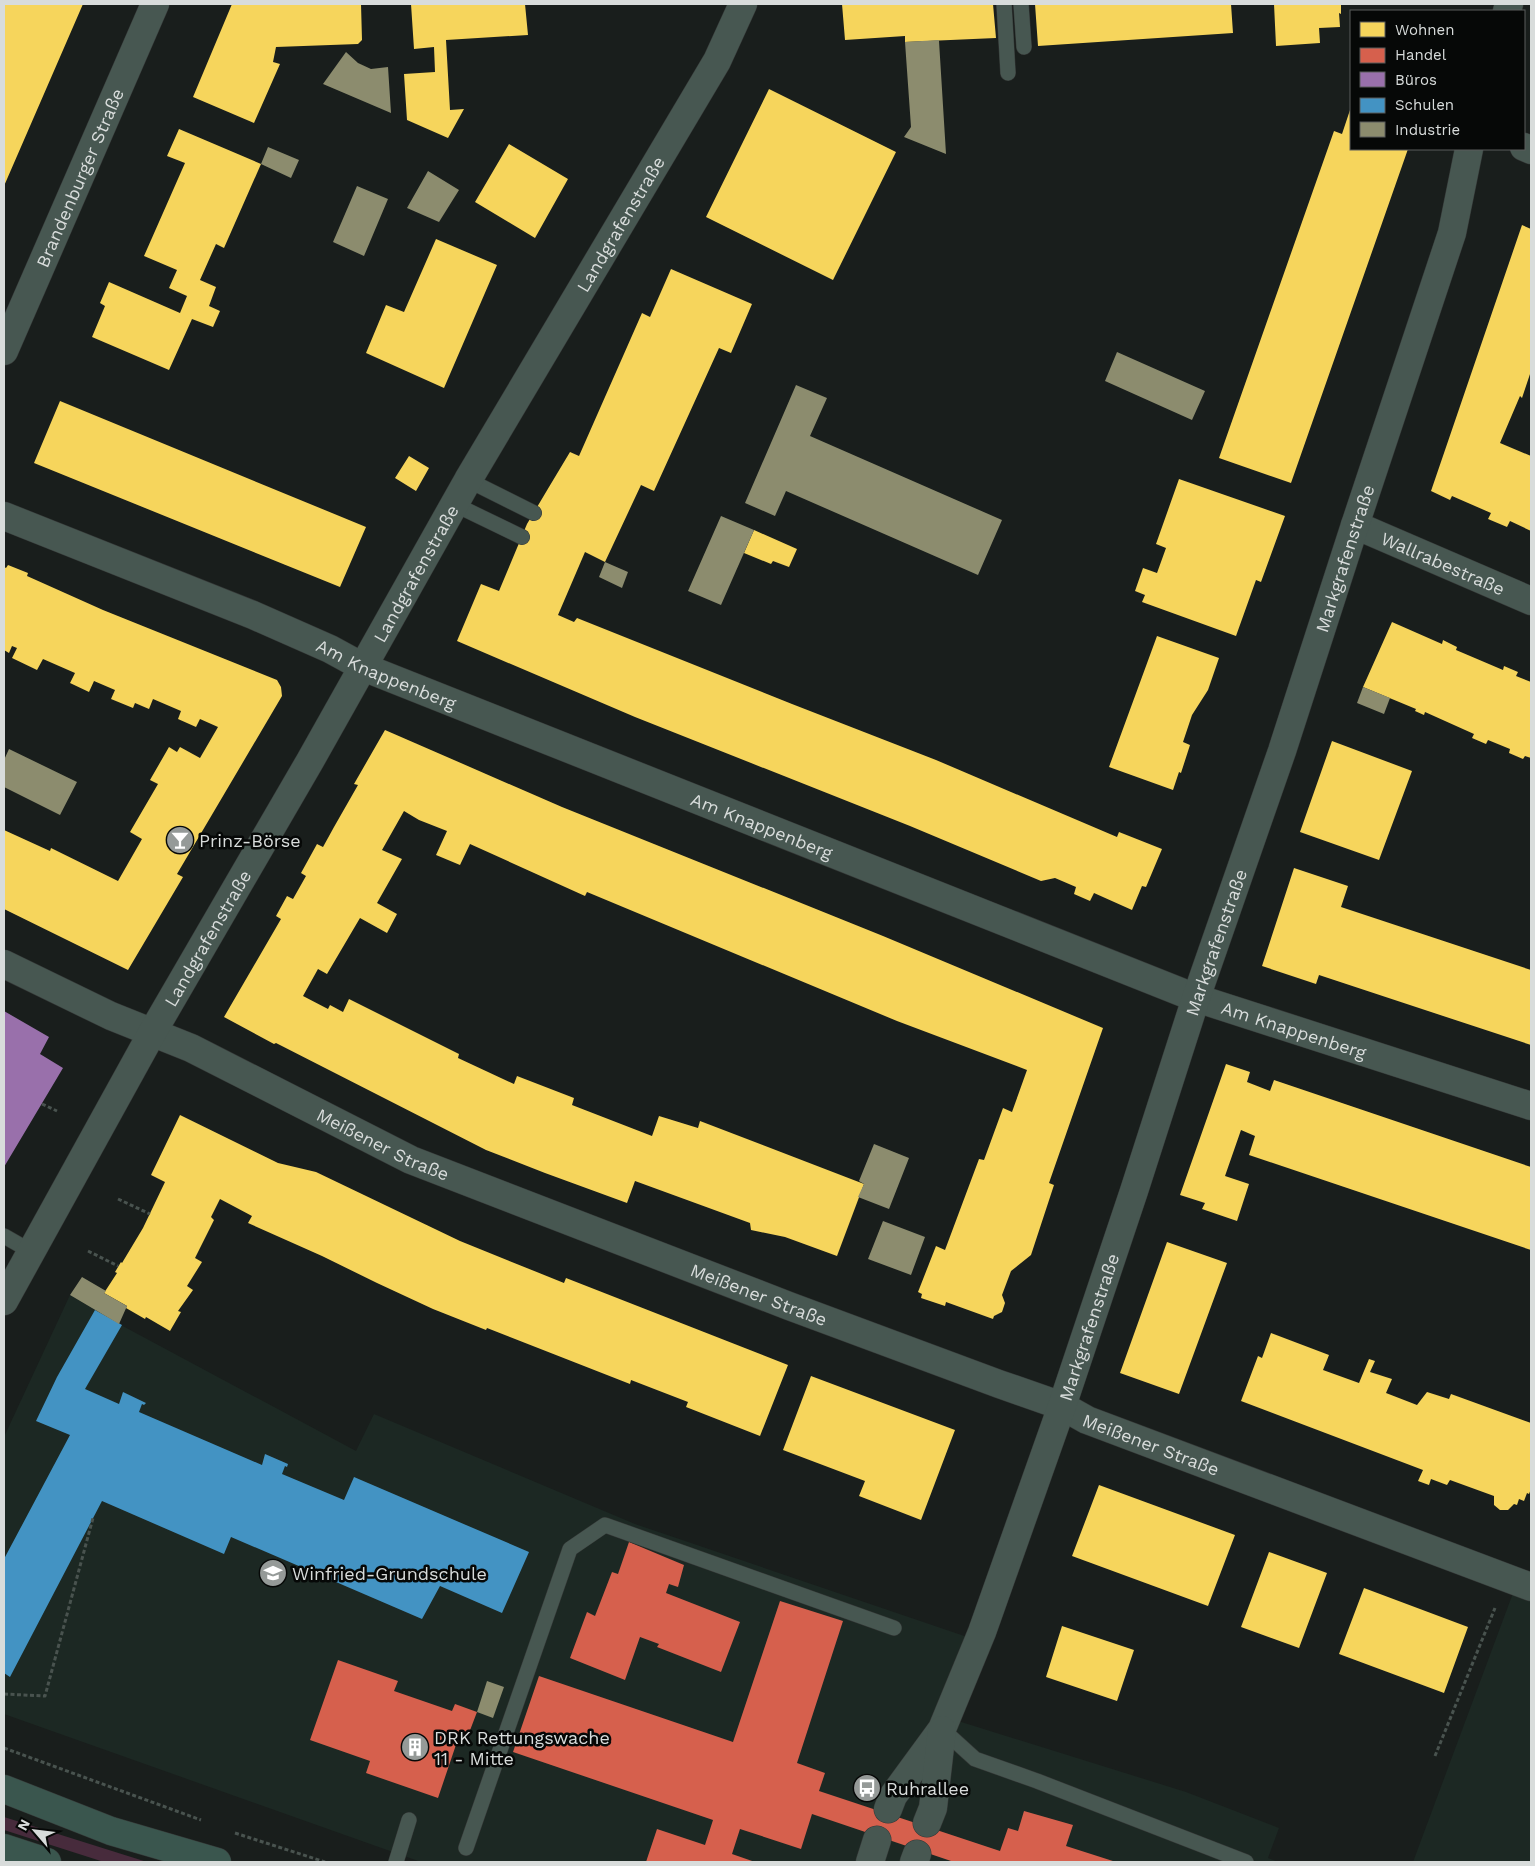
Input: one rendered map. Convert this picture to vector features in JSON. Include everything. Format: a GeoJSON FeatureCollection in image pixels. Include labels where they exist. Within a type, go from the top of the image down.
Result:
{"type":"FeatureCollection","features":[{"type":"Feature","properties":{"kind":"main road"},"geometry":{"type":"LineString","coordinates":[[4,1790],[111,1831],[218,1862]]}},
{"type":"Feature","properties":{"kind":"main road"},"geometry":{"type":"LineString","coordinates":[[4,1848],[47,1862]]}},
{"type":"Feature","properties":{"kind":"street","name":"Brandenburger Straße"},"geometry":{"type":"LineString","coordinates":[[4,351],[156,4]]}},
{"type":"Feature","properties":{"kind":"street","name":"Landgrafenstraße"},"geometry":{"type":"LineString","coordinates":[[4,1301],[152,1033],[310,762],[454,504],[717,61],[743,4]]}},
{"type":"Feature","properties":{"kind":"street","name":"Markgrafenstraße"},"geometry":{"type":"LineString","coordinates":[[888,1809],[893,1796],[942,1729],[982,1632],[1062,1406],[1196,998],[1282,751],[1452,233],[1469,150]]}},
{"type":"Feature","properties":{"kind":"street","name":"Am Knappenberg"},"geometry":{"type":"LineString","coordinates":[[4,516],[252,615],[330,649],[362,667],[1196,998],[1531,1106]]}},
{"type":"Feature","properties":{"kind":"street","name":"Wallrabestraße"},"geometry":{"type":"LineString","coordinates":[[1355,524],[1531,601]]}},
{"type":"Feature","properties":{"kind":"street","name":"Meißener Straße"},"geometry":{"type":"LineString","coordinates":[[4,964],[111,1016],[198,1052],[411,1160],[799,1309],[1062,1406],[1086,1420],[1519,1582]]}},
{"type":"Feature","properties":{"kind":"street","name":"Markgrafenstraße"},"geometry":{"type":"LineString","coordinates":[[927,1823],[933,1808],[942,1729]]}},
{"type":"Feature","properties":{"kind":"lane"},"geometry":{"type":"LineString","coordinates":[[1004,4],[1008,73]]}},
{"type":"Feature","properties":{"kind":"lane"},"geometry":{"type":"LineString","coordinates":[[1021,4],[1024,47]]}},
{"type":"Feature","properties":{"kind":"lane"},"geometry":{"type":"LineString","coordinates":[[468,480],[534,513]]}},
{"type":"Feature","properties":{"kind":"lane"},"geometry":{"type":"LineString","coordinates":[[454,504],[522,537]]}},
{"type":"Feature","properties":{"kind":"lane"},"geometry":{"type":"LineString","coordinates":[[4,1236],[32,1252]]}},
{"type":"Feature","properties":{"kind":"lane"},"geometry":{"type":"LineString","coordinates":[[466,1848],[570,1548],[605,1525],[894,1628]]}},
{"type":"Feature","properties":{"kind":"lane"},"geometry":{"type":"LineString","coordinates":[[942,1729],[975,1759],[1246,1862]]}},
{"type":"Feature","properties":{"kind":"lane"},"geometry":{"type":"LineString","coordinates":[[396,1862],[409,1820]]}},
{"type":"Feature","properties":{"kind":"path"},"geometry":{"type":"LineString","coordinates":[[42,1104],[57,1111]]}},
{"type":"Feature","properties":{"kind":"path"},"geometry":{"type":"LineString","coordinates":[[118,1199],[150,1214]]}},
{"type":"Feature","properties":{"kind":"path"},"geometry":{"type":"LineString","coordinates":[[88,1250],[118,1266]]}},
{"type":"Feature","properties":{"kind":"path"},"geometry":{"type":"LineString","coordinates":[[4,1694],[45,1696],[93,1518]]}},
{"type":"Feature","properties":{"kind":"path"},"geometry":{"type":"LineString","coordinates":[[1435,1756],[1519,1582]]}},
{"type":"Feature","properties":{"kind":"path"},"geometry":{"type":"LineString","coordinates":[[4,1748],[208,1823]]}},
{"type":"Feature","properties":{"kind":"path"},"geometry":{"type":"LineString","coordinates":[[226,1830],[325,1862]]}},
{"type":"Feature","properties":{"kind":"shaded area"},"geometry":{"type":"Polygon","coordinates":[[[70,1295],[119,1324],[356,1451],[374,1414],[635,1524],[985,1643],[955,1720],[1186,1792],[1279,1828],[1268,1858],[1278,1862],[421,1862],[4,1714],[4,1437],[70,1295]]]}},
{"type":"Feature","properties":{"kind":"shaded area"},"geometry":{"type":"Polygon","coordinates":[[[1516,1585],[1531,1590],[1531,1862],[1413,1862],[1516,1585]]]}},
{"type":"Feature","properties":{"kind":"shaded area"},"geometry":{"type":"Polygon","coordinates":[[[4,1817],[147,1862],[104,1862],[4,1830],[4,1817]]]}},
{"type":"Feature","properties":{"kind":"building: Wohnen"},"geometry":{"type":"Polygon","coordinates":[[[4,4],[83,4],[4,186],[4,4]]]}},
{"type":"Feature","properties":{"kind":"building: Wohnen"},"geometry":{"type":"Polygon","coordinates":[[[232,4],[361,4],[362,40],[358,44],[276,47],[273,62],[280,64],[254,123],[193,97],[232,4]]]}},
{"type":"Feature","properties":{"kind":"building: Wohnen"},"geometry":{"type":"Polygon","coordinates":[[[411,4],[525,4],[528,35],[446,40],[450,110],[464,109],[448,138],[407,120],[404,74],[435,72],[434,47],[414,49],[411,4]]]}},
{"type":"Feature","properties":{"kind":"building: Wohnen"},"geometry":{"type":"Polygon","coordinates":[[[842,4],[993,4],[996,38],[905,42],[905,36],[845,40],[842,4]]]}},
{"type":"Feature","properties":{"kind":"building: Wohnen"},"geometry":{"type":"Polygon","coordinates":[[[1035,4],[1231,4],[1233,33],[1038,46],[1035,4]]]}},
{"type":"Feature","properties":{"kind":"building: Wohnen"},"geometry":{"type":"Polygon","coordinates":[[[1274,4],[1341,4],[1341,14],[1339,13],[1340,27],[1319,28],[1320,43],[1276,46],[1274,4]]]}},
{"type":"Feature","properties":{"kind":"building: Wohnen"},"geometry":{"type":"Polygon","coordinates":[[[769,89],[896,152],[833,280],[706,217],[769,89]]]}},
{"type":"Feature","properties":{"kind":"building: Wohnen"},"geometry":{"type":"Polygon","coordinates":[[[1350,110],[1350,150],[1408,150],[1291,483],[1219,458],[1334,131],[1342,134],[1350,110]]]}},
{"type":"Feature","properties":{"kind":"building: Wohnen"},"geometry":{"type":"Polygon","coordinates":[[[179,129],[261,164],[224,248],[216,244],[200,280],[216,287],[209,306],[220,311],[213,327],[192,319],[169,370],[92,337],[105,306],[100,303],[109,282],[180,313],[187,296],[169,288],[177,270],[144,256],[185,163],[167,156],[179,129]]]}},
{"type":"Feature","properties":{"kind":"building: Wohnen"},"geometry":{"type":"Polygon","coordinates":[[[509,144],[568,179],[535,238],[475,202],[509,144]]]}},
{"type":"Feature","properties":{"kind":"building: Wohnen"},"geometry":{"type":"Polygon","coordinates":[[[1522,225],[1531,229],[1531,371],[1522,398],[1520,396],[1500,443],[1531,456],[1531,531],[1510,521],[1507,527],[1488,519],[1491,513],[1452,496],[1450,500],[1431,491],[1522,225]]]}},
{"type":"Feature","properties":{"kind":"building: Wohnen"},"geometry":{"type":"Polygon","coordinates":[[[436,239],[497,265],[444,388],[366,353],[386,305],[404,312],[436,239]]]}},
{"type":"Feature","properties":{"kind":"building: Wohnen"},"geometry":{"type":"Polygon","coordinates":[[[671,269],[752,304],[731,353],[719,348],[654,491],[641,485],[605,562],[585,552],[558,615],[574,622],[577,618],[936,760],[1117,837],[1119,832],[1162,849],[1146,887],[1142,886],[1132,910],[1094,893],[1090,901],[1074,894],[1076,887],[1055,878],[1041,881],[910,826],[635,717],[457,641],[481,584],[499,591],[527,524],[570,452],[579,456],[642,313],[650,317],[671,269]]]}},
{"type":"Feature","properties":{"kind":"building: Wohnen"},"geometry":{"type":"Polygon","coordinates":[[[60,401],[366,527],[340,587],[34,463],[60,401]]]}},
{"type":"Feature","properties":{"kind":"building: Wohnen"},"geometry":{"type":"Polygon","coordinates":[[[409,456],[429,468],[416,491],[395,478],[409,456]]]}},
{"type":"Feature","properties":{"kind":"building: Wohnen"},"geometry":{"type":"Polygon","coordinates":[[[1179,479],[1285,516],[1261,582],[1256,580],[1236,636],[1142,602],[1145,595],[1135,591],[1143,568],[1157,573],[1166,548],[1156,544],[1179,479]]]}},
{"type":"Feature","properties":{"kind":"building: Wohnen"},"geometry":{"type":"Polygon","coordinates":[[[754,530],[797,549],[789,567],[773,561],[771,564],[744,553],[754,530]]]}},
{"type":"Feature","properties":{"kind":"building: Wohnen"},"geometry":{"type":"Polygon","coordinates":[[[8,565],[28,573],[27,576],[103,610],[277,680],[281,687],[282,696],[177,874],[183,877],[128,970],[4,909],[4,830],[50,851],[51,848],[118,881],[142,839],[130,832],[158,784],[150,780],[169,747],[177,752],[180,747],[200,758],[218,727],[200,719],[196,727],[178,719],[181,711],[153,699],[149,709],[135,703],[133,708],[111,699],[115,690],[94,681],[89,692],[70,683],[75,673],[43,659],[37,670],[12,658],[17,648],[12,646],[9,653],[4,650],[4,567],[6,568],[8,565]]]}},
{"type":"Feature","properties":{"kind":"building: Wohnen"},"geometry":{"type":"Polygon","coordinates":[[[1392,622],[1442,644],[1443,640],[1457,647],[1456,650],[1503,670],[1504,666],[1518,672],[1516,676],[1531,682],[1531,758],[1525,756],[1523,759],[1509,753],[1510,749],[1488,740],[1486,744],[1472,738],[1474,734],[1425,712],[1424,715],[1415,711],[1416,709],[1363,687],[1392,622]]]}},
{"type":"Feature","properties":{"kind":"building: Wohnen"},"geometry":{"type":"Polygon","coordinates":[[[1157,636],[1219,658],[1208,690],[1192,715],[1183,742],[1190,745],[1173,790],[1109,767],[1157,636]]]}},
{"type":"Feature","properties":{"kind":"building: Wohnen"},"geometry":{"type":"Polygon","coordinates":[[[385,730],[562,807],[883,936],[1103,1028],[1049,1183],[1054,1185],[1031,1255],[1011,1271],[1002,1295],[1005,1303],[1002,1312],[994,1316],[993,1319],[946,1302],[945,1306],[921,1298],[922,1294],[918,1292],[936,1246],[945,1250],[979,1159],[984,1160],[1003,1108],[1012,1112],[1027,1070],[897,1021],[587,892],[585,896],[470,844],[460,865],[436,855],[447,831],[419,820],[404,811],[382,850],[402,859],[377,903],[397,914],[387,933],[360,918],[327,974],[318,969],[303,996],[328,1009],[330,1005],[343,1012],[349,999],[459,1054],[458,1058],[514,1084],[517,1076],[574,1098],[572,1105],[652,1136],[659,1116],[698,1128],[700,1121],[864,1184],[837,1256],[785,1237],[751,1230],[750,1223],[635,1181],[627,1203],[486,1150],[224,1017],[281,919],[276,916],[287,896],[293,899],[306,876],[301,873],[317,844],[323,847],[358,785],[354,784],[385,730]]]}},
{"type":"Feature","properties":{"kind":"building: Wohnen"},"geometry":{"type":"Polygon","coordinates":[[[1332,741],[1412,771],[1379,860],[1300,832],[1332,741]]]}},
{"type":"Feature","properties":{"kind":"building: Wohnen"},"geometry":{"type":"Polygon","coordinates":[[[1294,868],[1348,886],[1341,907],[1531,970],[1531,1045],[1319,975],[1316,984],[1262,966],[1294,868]]]}},
{"type":"Feature","properties":{"kind":"building: Wohnen"},"geometry":{"type":"Polygon","coordinates":[[[1226,1064],[1250,1072],[1247,1082],[1270,1091],[1274,1080],[1531,1167],[1531,1250],[1249,1155],[1255,1136],[1241,1130],[1225,1176],[1249,1184],[1237,1221],[1202,1209],[1205,1203],[1180,1195],[1226,1064]]]}},
{"type":"Feature","properties":{"kind":"building: Wohnen"},"geometry":{"type":"Polygon","coordinates":[[[180,1115],[278,1163],[316,1172],[460,1241],[564,1283],[566,1278],[788,1365],[760,1436],[686,1407],[688,1402],[631,1380],[630,1384],[433,1309],[248,1223],[252,1216],[220,1199],[211,1217],[214,1220],[195,1258],[202,1262],[187,1286],[193,1290],[178,1311],[181,1312],[170,1331],[146,1317],[145,1319],[104,1293],[143,1228],[165,1182],[151,1175],[180,1115]]]}},
{"type":"Feature","properties":{"kind":"building: Wohnen"},"geometry":{"type":"Polygon","coordinates":[[[1167,1242],[1227,1263],[1179,1394],[1120,1373],[1167,1242]]]}},
{"type":"Feature","properties":{"kind":"building: Wohnen"},"geometry":{"type":"Polygon","coordinates":[[[1271,1333],[1329,1355],[1323,1370],[1359,1383],[1369,1359],[1375,1361],[1370,1372],[1392,1379],[1386,1393],[1417,1405],[1427,1392],[1449,1399],[1451,1394],[1531,1423],[1531,1489],[1529,1494],[1527,1493],[1524,1501],[1519,1499],[1517,1505],[1514,1504],[1508,1510],[1500,1510],[1494,1505],[1494,1496],[1450,1480],[1447,1485],[1431,1479],[1429,1485],[1418,1481],[1423,1470],[1241,1401],[1258,1356],[1262,1358],[1271,1333]]]}},
{"type":"Feature","properties":{"kind":"building: Wohnen"},"geometry":{"type":"Polygon","coordinates":[[[811,1376],[955,1430],[921,1520],[859,1496],[865,1481],[783,1450],[811,1376]]]}},
{"type":"Feature","properties":{"kind":"building: Wohnen"},"geometry":{"type":"Polygon","coordinates":[[[1099,1485],[1235,1535],[1208,1606],[1072,1556],[1099,1485]]]}},
{"type":"Feature","properties":{"kind":"building: Wohnen"},"geometry":{"type":"Polygon","coordinates":[[[1269,1552],[1327,1573],[1299,1648],[1241,1627],[1269,1552]]]}},
{"type":"Feature","properties":{"kind":"building: Wohnen"},"geometry":{"type":"Polygon","coordinates":[[[1364,1588],[1468,1627],[1444,1693],[1339,1654],[1364,1588]]]}},
{"type":"Feature","properties":{"kind":"building: Wohnen"},"geometry":{"type":"Polygon","coordinates":[[[1062,1626],[1134,1650],[1117,1701],[1046,1677],[1062,1626]]]}},
{"type":"Feature","properties":{"kind":"building: Handel"},"geometry":{"type":"Polygon","coordinates":[[[629,1542],[684,1565],[678,1587],[669,1584],[666,1593],[740,1622],[721,1672],[657,1647],[659,1644],[640,1637],[625,1680],[570,1658],[587,1612],[595,1616],[612,1572],[618,1574],[629,1542]]]}},
{"type":"Feature","properties":{"kind":"building: Handel"},"geometry":{"type":"Polygon","coordinates":[[[780,1601],[843,1621],[797,1763],[825,1773],[819,1791],[1000,1851],[1008,1828],[1018,1831],[1024,1811],[1073,1825],[1066,1846],[1116,1862],[954,1862],[812,1814],[801,1849],[740,1829],[732,1854],[755,1862],[646,1862],[657,1829],[705,1845],[713,1820],[513,1752],[539,1676],[733,1742],[780,1601]]]}},
{"type":"Feature","properties":{"kind":"building: Handel"},"geometry":{"type":"Polygon","coordinates":[[[338,1660],[398,1681],[394,1691],[452,1711],[455,1704],[477,1712],[469,1733],[461,1730],[438,1798],[366,1773],[370,1761],[310,1740],[338,1660]]]}},
{"type":"Feature","properties":{"kind":"building: Büros"},"geometry":{"type":"Polygon","coordinates":[[[4,1011],[49,1037],[40,1054],[63,1068],[4,1167],[4,1011]]]}},
{"type":"Feature","properties":{"kind":"building: Schulen"},"geometry":{"type":"Polygon","coordinates":[[[95,1310],[122,1325],[85,1389],[119,1404],[123,1392],[146,1403],[142,1404],[139,1412],[262,1465],[265,1454],[288,1464],[287,1467],[285,1466],[282,1474],[344,1500],[354,1477],[529,1552],[502,1613],[440,1586],[422,1619],[231,1537],[224,1554],[102,1501],[10,1677],[4,1673],[4,1559],[70,1435],[36,1421],[57,1377],[95,1310]]]}},
{"type":"Feature","properties":{"kind":"building: Industrie"},"geometry":{"type":"Polygon","coordinates":[[[939,40],[946,154],[904,137],[911,127],[905,42],[939,40]]]}},
{"type":"Feature","properties":{"kind":"building: Industrie"},"geometry":{"type":"Polygon","coordinates":[[[346,52],[358,63],[371,69],[388,67],[391,113],[323,84],[346,52]]]}},
{"type":"Feature","properties":{"kind":"building: Industrie"},"geometry":{"type":"Polygon","coordinates":[[[268,147],[299,160],[291,178],[261,164],[268,147]]]}},
{"type":"Feature","properties":{"kind":"building: Industrie"},"geometry":{"type":"Polygon","coordinates":[[[428,171],[459,190],[439,222],[407,208],[428,171]]]}},
{"type":"Feature","properties":{"kind":"building: Industrie"},"geometry":{"type":"Polygon","coordinates":[[[357,186],[388,199],[364,256],[333,242],[357,186]]]}},
{"type":"Feature","properties":{"kind":"building: Industrie"},"geometry":{"type":"Polygon","coordinates":[[[1117,352],[1205,391],[1192,420],[1105,381],[1117,352]]]}},
{"type":"Feature","properties":{"kind":"building: Industrie"},"geometry":{"type":"Polygon","coordinates":[[[796,385],[827,398],[810,436],[1002,520],[978,575],[786,491],[775,516],[745,503],[796,385]]]}},
{"type":"Feature","properties":{"kind":"building: Industrie"},"geometry":{"type":"Polygon","coordinates":[[[721,516],[754,530],[721,605],[688,591],[721,516]]]}},
{"type":"Feature","properties":{"kind":"building: Industrie"},"geometry":{"type":"Polygon","coordinates":[[[605,562],[628,572],[622,588],[599,577],[605,562]]]}},
{"type":"Feature","properties":{"kind":"building: Industrie"},"geometry":{"type":"Polygon","coordinates":[[[1363,687],[1390,698],[1384,714],[1357,703],[1363,687]]]}},
{"type":"Feature","properties":{"kind":"building: Industrie"},"geometry":{"type":"Polygon","coordinates":[[[9,749],[77,782],[60,815],[4,787],[4,760],[9,749]]]}},
{"type":"Feature","properties":{"kind":"building: Industrie"},"geometry":{"type":"Polygon","coordinates":[[[874,1144],[909,1158],[889,1209],[858,1197],[864,1184],[859,1181],[874,1144]]]}},
{"type":"Feature","properties":{"kind":"building: Industrie"},"geometry":{"type":"Polygon","coordinates":[[[883,1221],[925,1237],[911,1275],[868,1259],[883,1221]]]}},
{"type":"Feature","properties":{"kind":"building: Industrie"},"geometry":{"type":"Polygon","coordinates":[[[82,1277],[106,1291],[104,1293],[127,1306],[119,1324],[70,1295],[82,1277]]]}},
{"type":"Feature","properties":{"kind":"building: Industrie"},"geometry":{"type":"Polygon","coordinates":[[[487,1681],[504,1687],[493,1718],[477,1712],[487,1681]]]}},
{"type":"Feature","properties":{"kind":"place","name":"Prinz-Börse"},"geometry":{"type":"Point","coordinates":[180,840]}},
{"type":"Feature","properties":{"kind":"place","name":"Winfried-Grundschule"},"geometry":{"type":"Point","coordinates":[273,1573]}},
{"type":"Feature","properties":{"kind":"place","name":"DRK Rettungswache 11 - Mitte"},"geometry":{"type":"Point","coordinates":[415,1747]}},
{"type":"Feature","properties":{"kind":"place","name":"Ruhrallee"},"geometry":{"type":"Point","coordinates":[867,1788]}}]}
